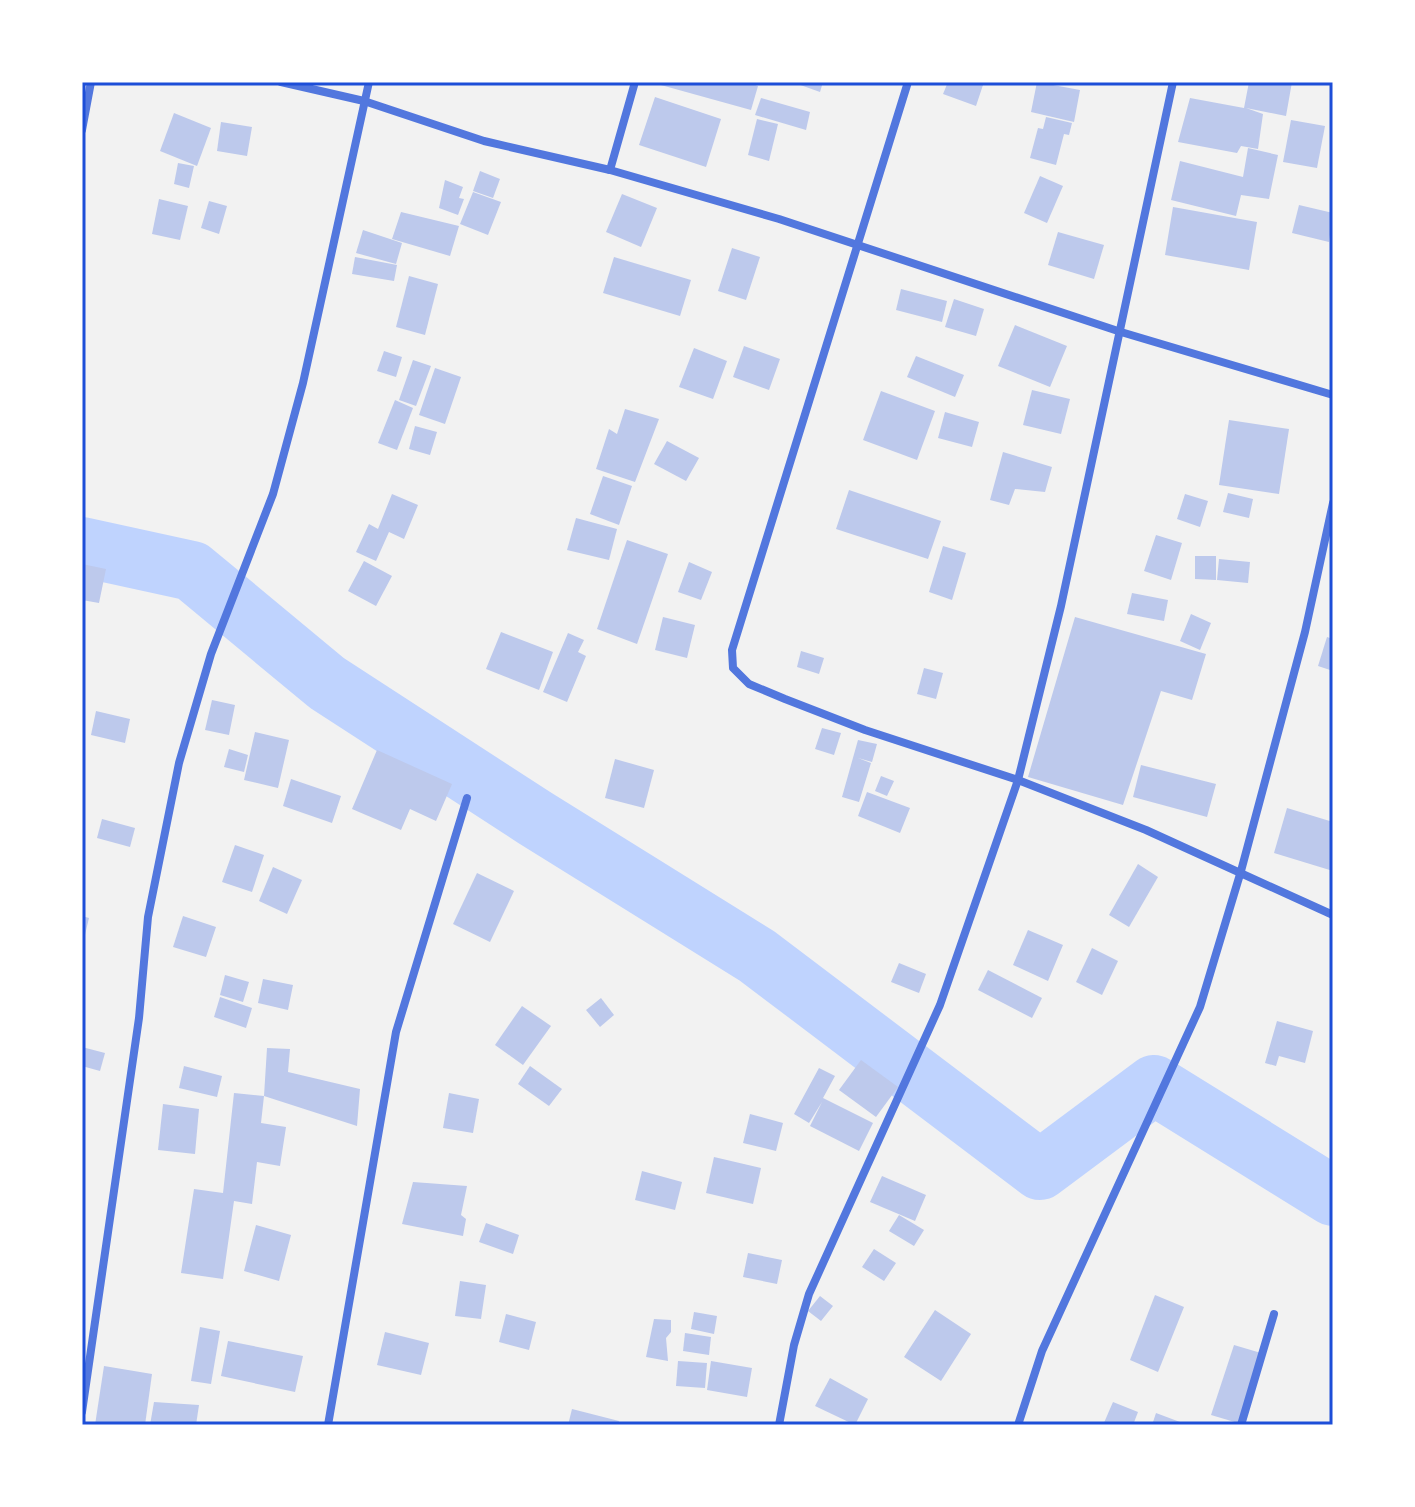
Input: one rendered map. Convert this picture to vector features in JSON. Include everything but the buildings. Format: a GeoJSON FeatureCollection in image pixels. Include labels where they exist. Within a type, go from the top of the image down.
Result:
{"type":"FeatureCollection","features":[{"type":"Feature","properties":{"kind":"street"},"geometry":{"type":"LineString","coordinates":[[82,130],[91,82]]}},
{"type":"Feature","properties":{"kind":"street"},"geometry":{"type":"LineString","coordinates":[[281,82],[364,101],[484,141],[610,170],[860,245],[1121,332],[1333,395]]}},
{"type":"Feature","properties":{"kind":"street"},"geometry":{"type":"LineString","coordinates":[[82,1412],[139,1018],[148,917],[179,763],[211,654],[273,494],[303,383],[369,82]]}},
{"type":"Feature","properties":{"kind":"street"},"geometry":{"type":"LineString","coordinates":[[610,170],[635,82]]}},
{"type":"Feature","properties":{"kind":"street"},"geometry":{"type":"LineString","coordinates":[[908,82],[732,650],[733,668],[749,684],[814,711],[1018,780],[1241,871],[1333,915]]}},
{"type":"Feature","properties":{"kind":"street"},"geometry":{"type":"LineString","coordinates":[[779,1425],[794,1345],[809,1294],[940,1005],[1018,780],[1061,606],[1173,82]]}},
{"type":"Feature","properties":{"kind":"street"},"geometry":{"type":"LineString","coordinates":[[1018,1425],[1042,1351],[1200,1007],[1241,871],[1305,632],[1333,503]]}},
{"type":"Feature","properties":{"kind":"street"},"geometry":{"type":"LineString","coordinates":[[328,1425],[396,1032],[467,798]]}},
{"type":"Feature","properties":{"kind":"street"},"geometry":{"type":"LineString","coordinates":[[1241,1425],[1274,1314]]}},
{"type":"Feature","properties":{"kind":"waterway"},"geometry":{"type":"LineString","coordinates":[[82,547],[192,571],[327,683],[535,818],[757,956],[1040,1170],[1154,1085],[1333,1196]]}}]}
